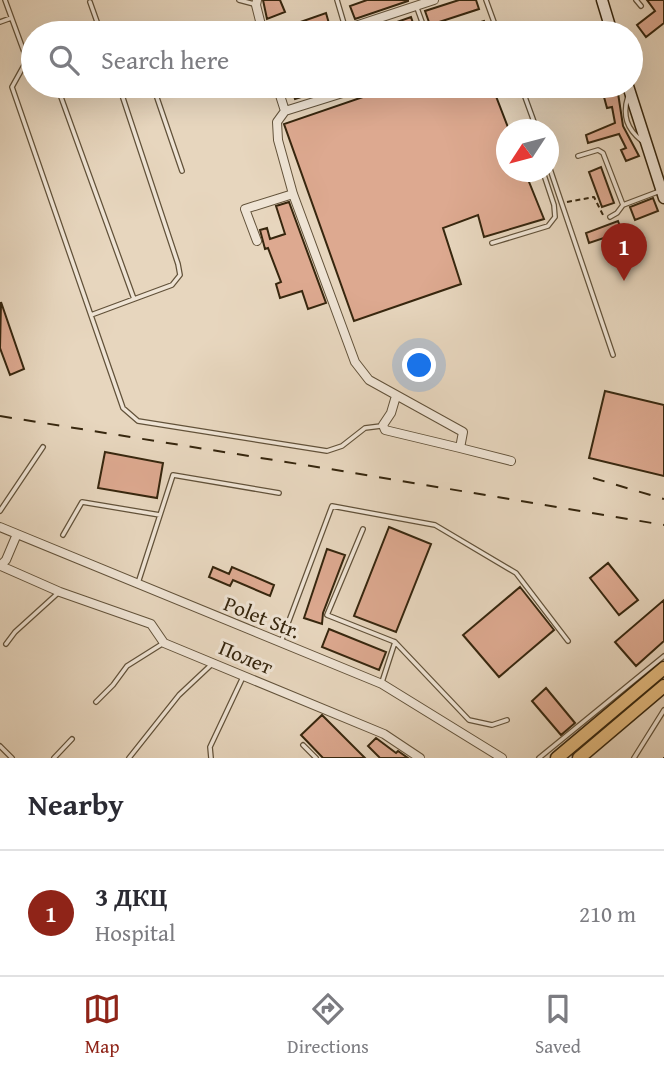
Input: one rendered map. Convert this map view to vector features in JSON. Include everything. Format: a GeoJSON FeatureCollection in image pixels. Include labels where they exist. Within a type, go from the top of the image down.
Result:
{"type":"FeatureCollection","features":[{"type":"Feature","properties":{"kind":"main road"},"geometry":{"type":"LineString","coordinates":[[602,0],[608,21]]}},
{"type":"Feature","properties":{"kind":"main road"},"geometry":{"type":"LineString","coordinates":[[632,98],[663,194]]}},
{"type":"Feature","properties":{"kind":"main road"},"geometry":{"type":"LineString","coordinates":[[558,758],[664,668]]}},
{"type":"Feature","properties":{"kind":"main road"},"geometry":{"type":"LineString","coordinates":[[579,758],[664,686]]}},
{"type":"Feature","properties":{"kind":"street"},"geometry":{"type":"LineString","coordinates":[[370,21],[435,0]]}},
{"type":"Feature","properties":{"kind":"street"},"geometry":{"type":"LineString","coordinates":[[257,3],[261,21]]}},
{"type":"Feature","properties":{"kind":"street"},"geometry":{"type":"LineString","coordinates":[[281,98],[285,111]]}},
{"type":"Feature","properties":{"kind":"street"},"geometry":{"type":"LineString","coordinates":[[327,98],[285,111],[277,122],[278,140],[293,194],[355,362],[369,380],[388,388],[396,396],[463,432],[460,448]]}},
{"type":"Feature","properties":{"kind":"street"},"geometry":{"type":"LineString","coordinates":[[257,241],[245,209],[293,194]]}},
{"type":"Feature","properties":{"kind":"street"},"geometry":{"type":"LineString","coordinates":[[396,396],[391,413],[383,425],[389,432],[511,461]]}},
{"type":"Feature","properties":{"kind":"street","name":"Polet Str."},"geometry":{"type":"LineString","coordinates":[[0,527],[382,684],[502,758]]}},
{"type":"Feature","properties":{"kind":"street"},"geometry":{"type":"LineString","coordinates":[[1,566],[17,534]]}},
{"type":"Feature","properties":{"kind":"street","name":"Полет"},"geometry":{"type":"LineString","coordinates":[[1,566],[60,592],[151,624],[164,643],[384,734],[420,758]]}},
{"type":"Feature","properties":{"kind":"lane"},"geometry":{"type":"LineString","coordinates":[[5,0],[21,43]]}},
{"type":"Feature","properties":{"kind":"lane"},"geometry":{"type":"LineString","coordinates":[[239,0],[257,3]]}},
{"type":"Feature","properties":{"kind":"lane"},"geometry":{"type":"LineString","coordinates":[[337,0],[344,21]]}},
{"type":"Feature","properties":{"kind":"lane"},"geometry":{"type":"LineString","coordinates":[[486,0],[494,21]]}},
{"type":"Feature","properties":{"kind":"lane"},"geometry":{"type":"LineString","coordinates":[[636,0],[641,6]]}},
{"type":"Feature","properties":{"kind":"lane"},"geometry":{"type":"LineString","coordinates":[[90,2],[97,21]]}},
{"type":"Feature","properties":{"kind":"lane"},"geometry":{"type":"LineString","coordinates":[[416,6],[422,21]]}},
{"type":"Feature","properties":{"kind":"lane"},"geometry":{"type":"LineString","coordinates":[[0,22],[12,18]]}},
{"type":"Feature","properties":{"kind":"lane"},"geometry":{"type":"LineString","coordinates":[[21,71],[12,87],[123,408],[138,421],[327,451],[342,446],[365,428],[383,425]]}},
{"type":"Feature","properties":{"kind":"lane"},"geometry":{"type":"LineString","coordinates":[[61,98],[134,299]]}},
{"type":"Feature","properties":{"kind":"lane"},"geometry":{"type":"LineString","coordinates":[[91,315],[172,285],[177,281],[180,271],[123,98]]}},
{"type":"Feature","properties":{"kind":"lane"},"geometry":{"type":"LineString","coordinates":[[157,98],[182,171]]}},
{"type":"Feature","properties":{"kind":"lane"},"geometry":{"type":"LineString","coordinates":[[525,98],[533,119]]}},
{"type":"Feature","properties":{"kind":"lane"},"geometry":{"type":"LineString","coordinates":[[578,156],[598,150],[603,153],[623,205]]}},
{"type":"Feature","properties":{"kind":"lane"},"geometry":{"type":"LineString","coordinates":[[492,243],[548,226],[555,217],[554,205],[546,182]]}},
{"type":"Feature","properties":{"kind":"lane"},"geometry":{"type":"LineString","coordinates":[[555,182],[613,355]]}},
{"type":"Feature","properties":{"kind":"lane"},"geometry":{"type":"LineString","coordinates":[[610,217],[617,214],[623,205],[663,194]]}},
{"type":"Feature","properties":{"kind":"lane"},"geometry":{"type":"LineString","coordinates":[[0,511],[43,447]]}},
{"type":"Feature","properties":{"kind":"lane"},"geometry":{"type":"LineString","coordinates":[[137,584],[173,475],[279,493]]}},
{"type":"Feature","properties":{"kind":"lane"},"geometry":{"type":"LineString","coordinates":[[64,535],[82,502],[160,516]]}},
{"type":"Feature","properties":{"kind":"lane"},"geometry":{"type":"LineString","coordinates":[[280,644],[332,506],[435,525],[516,573],[568,641]]}},
{"type":"Feature","properties":{"kind":"lane"},"geometry":{"type":"LineString","coordinates":[[363,529],[327,615],[396,642],[470,720],[492,725],[507,720]]}},
{"type":"Feature","properties":{"kind":"lane"},"geometry":{"type":"LineString","coordinates":[[6,644],[15,632],[60,592]]}},
{"type":"Feature","properties":{"kind":"lane"},"geometry":{"type":"LineString","coordinates":[[382,684],[396,642]]}},
{"type":"Feature","properties":{"kind":"lane"},"geometry":{"type":"LineString","coordinates":[[96,702],[127,666],[164,643]]}},
{"type":"Feature","properties":{"kind":"lane"},"geometry":{"type":"LineString","coordinates":[[539,758],[664,656]]}},
{"type":"Feature","properties":{"kind":"lane"},"geometry":{"type":"LineString","coordinates":[[129,758],[179,695],[214,662]]}},
{"type":"Feature","properties":{"kind":"lane"},"geometry":{"type":"LineString","coordinates":[[211,758],[210,747],[244,675]]}},
{"type":"Feature","properties":{"kind":"lane"},"geometry":{"type":"LineString","coordinates":[[634,758],[664,710]]}},
{"type":"Feature","properties":{"kind":"lane"},"geometry":{"type":"LineString","coordinates":[[54,758],[72,739]]}},
{"type":"Feature","properties":{"kind":"lane"},"geometry":{"type":"LineString","coordinates":[[303,745],[316,758]]}},
{"type":"Feature","properties":{"kind":"lane"},"geometry":{"type":"LineString","coordinates":[[0,746],[12,758]]}},
{"type":"Feature","properties":{"kind":"path"},"geometry":{"type":"LineString","coordinates":[[563,203],[594,197],[605,218],[610,217]]}},
{"type":"Feature","properties":{"kind":"building"},"geometry":{"type":"Polygon","coordinates":[[[263,0],[280,0],[285,12],[267,19],[263,0]]]}},
{"type":"Feature","properties":{"kind":"building"},"geometry":{"type":"Polygon","coordinates":[[[367,0],[408,1],[355,19],[350,6],[367,0]]]}},
{"type":"Feature","properties":{"kind":"building"},"geometry":{"type":"Polygon","coordinates":[[[459,0],[476,0],[479,9],[442,21],[429,21],[425,11],[459,0]]]}},
{"type":"Feature","properties":{"kind":"building"},"geometry":{"type":"Polygon","coordinates":[[[647,0],[664,0],[664,23],[646,37],[642,21],[655,11],[647,0]]]}},
{"type":"Feature","properties":{"kind":"building"},"geometry":{"type":"Polygon","coordinates":[[[326,13],[328,21],[303,21],[326,13]]]}},
{"type":"Feature","properties":{"kind":"building"},"geometry":{"type":"Polygon","coordinates":[[[360,98],[497,98],[505,119],[496,119],[496,182],[529,182],[544,219],[484,237],[478,215],[443,228],[461,284],[354,321],[284,124],[360,98]]]}},
{"type":"Feature","properties":{"kind":"building"},"geometry":{"type":"Polygon","coordinates":[[[604,98],[619,98],[623,126],[639,156],[626,161],[621,150],[626,148],[619,134],[588,143],[586,135],[615,123],[612,107],[607,108],[604,98]]]}},
{"type":"Feature","properties":{"kind":"building"},"geometry":{"type":"Polygon","coordinates":[[[601,167],[614,203],[602,207],[589,172],[601,167]]]}},
{"type":"Feature","properties":{"kind":"building"},"geometry":{"type":"Polygon","coordinates":[[[653,198],[658,211],[635,220],[630,207],[653,198]]]}},
{"type":"Feature","properties":{"kind":"building"},"geometry":{"type":"Polygon","coordinates":[[[289,202],[326,303],[308,309],[302,291],[280,298],[276,284],[281,282],[268,248],[265,249],[260,230],[267,228],[270,239],[285,234],[276,206],[289,202]]]}},
{"type":"Feature","properties":{"kind":"building"},"geometry":{"type":"Polygon","coordinates":[[[618,221],[622,232],[589,243],[586,233],[618,221]]]}},
{"type":"Feature","properties":{"kind":"building"},"geometry":{"type":"Polygon","coordinates":[[[1,302],[24,369],[10,375],[0,348],[1,302]]]}},
{"type":"Feature","properties":{"kind":"building"},"geometry":{"type":"Polygon","coordinates":[[[605,391],[664,405],[664,476],[589,458],[605,391]]]}},
{"type":"Feature","properties":{"kind":"building"},"geometry":{"type":"Polygon","coordinates":[[[105,452],[163,463],[157,498],[98,488],[105,452]]]}},
{"type":"Feature","properties":{"kind":"building"},"geometry":{"type":"Polygon","coordinates":[[[389,527],[431,544],[396,632],[354,616],[389,527]]]}},
{"type":"Feature","properties":{"kind":"building"},"geometry":{"type":"Polygon","coordinates":[[[327,549],[345,555],[323,613],[322,624],[304,618],[327,549]]]}},
{"type":"Feature","properties":{"kind":"building"},"geometry":{"type":"Polygon","coordinates":[[[608,563],[638,600],[619,615],[590,578],[608,563]]]}},
{"type":"Feature","properties":{"kind":"building"},"geometry":{"type":"Polygon","coordinates":[[[213,567],[229,574],[232,567],[274,585],[270,596],[233,580],[230,586],[209,577],[213,567]]]}},
{"type":"Feature","properties":{"kind":"building"},"geometry":{"type":"Polygon","coordinates":[[[520,587],[554,630],[499,677],[463,635],[520,587]]]}},
{"type":"Feature","properties":{"kind":"building"},"geometry":{"type":"Polygon","coordinates":[[[664,600],[664,641],[636,666],[615,642],[664,600]]]}},
{"type":"Feature","properties":{"kind":"building"},"geometry":{"type":"Polygon","coordinates":[[[329,629],[386,652],[379,670],[322,647],[329,629]]]}},
{"type":"Feature","properties":{"kind":"building"},"geometry":{"type":"Polygon","coordinates":[[[546,688],[575,723],[561,735],[532,701],[546,688]]]}},
{"type":"Feature","properties":{"kind":"building"},"geometry":{"type":"Polygon","coordinates":[[[322,715],[365,758],[323,758],[301,735],[322,715]]]}},
{"type":"Feature","properties":{"kind":"building"},"geometry":{"type":"Polygon","coordinates":[[[376,738],[396,753],[398,751],[408,758],[380,758],[368,746],[376,738]]]}},
{"type":"Feature","properties":{"kind":"railway"},"geometry":{"type":"LineString","coordinates":[[0,416],[664,525]]}},
{"type":"Feature","properties":{"kind":"railway"},"geometry":{"type":"LineString","coordinates":[[593,478],[664,499]]}},
{"type":"Feature","properties":{"kind":"place","name":"3 ДКЦ"},"geometry":{"type":"Point","coordinates":[624,281]}}]}
